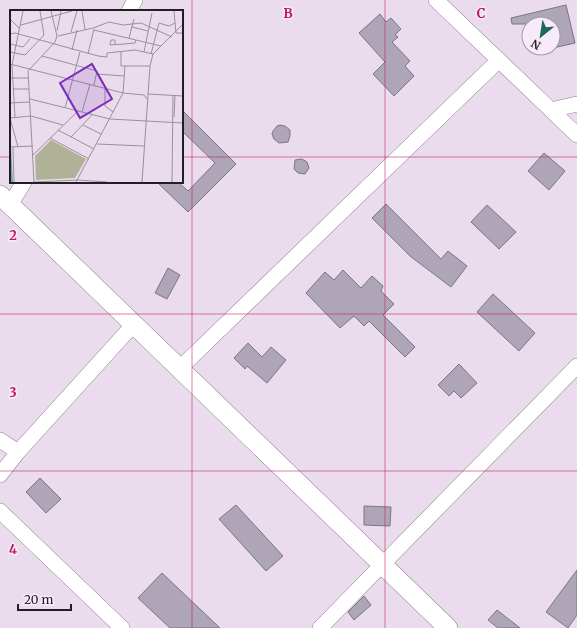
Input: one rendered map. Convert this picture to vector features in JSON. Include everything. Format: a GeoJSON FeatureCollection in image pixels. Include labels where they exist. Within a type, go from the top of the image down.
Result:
{"type":"FeatureCollection","features":[{"type":"Feature","properties":{"kind":"street"},"geometry":{"type":"LineString","coordinates":[[130,10],[135,0]]}},
{"type":"Feature","properties":{"kind":"street"},"geometry":{"type":"LineString","coordinates":[[436,0],[577,135]]}},
{"type":"Feature","properties":{"kind":"street"},"geometry":{"type":"LineString","coordinates":[[179,368],[499,60]]}},
{"type":"Feature","properties":{"kind":"street"},"geometry":{"type":"LineString","coordinates":[[551,110],[577,104]]}},
{"type":"Feature","properties":{"kind":"street"},"geometry":{"type":"LineString","coordinates":[[23,183],[5,200],[448,628]]}},
{"type":"Feature","properties":{"kind":"street"},"geometry":{"type":"LineString","coordinates":[[0,475],[18,452],[134,324]]}},
{"type":"Feature","properties":{"kind":"street"},"geometry":{"type":"LineString","coordinates":[[320,628],[577,366]]}},
{"type":"Feature","properties":{"kind":"street"},"geometry":{"type":"LineString","coordinates":[[0,440],[18,452]]}},
{"type":"Feature","properties":{"kind":"street"},"geometry":{"type":"LineString","coordinates":[[0,511],[122,628]]}},
{"type":"Feature","properties":{"kind":"building"},"geometry":{"type":"Polygon","coordinates":[[[566,5],[575,43],[561,46],[561,16],[521,16],[521,24],[512,24],[511,18],[566,5]]]}},
{"type":"Feature","properties":{"kind":"building"},"geometry":{"type":"Polygon","coordinates":[[[380,14],[386,22],[391,18],[401,29],[395,35],[398,37],[392,42],[410,61],[405,66],[414,76],[394,96],[373,74],[385,62],[359,33],[380,14]]]}},
{"type":"Feature","properties":{"kind":"building"},"geometry":{"type":"Polygon","coordinates":[[[183,111],[236,164],[188,212],[158,183],[179,183],[188,191],[215,163],[183,132],[183,111]]]}},
{"type":"Feature","properties":{"kind":"building"},"geometry":{"type":"Polygon","coordinates":[[[280,125],[285,126],[290,130],[288,142],[279,143],[274,139],[272,134],[273,131],[280,125]]]}},
{"type":"Feature","properties":{"kind":"building"},"geometry":{"type":"Polygon","coordinates":[[[544,153],[565,171],[549,190],[528,171],[544,153]]]}},
{"type":"Feature","properties":{"kind":"building"},"geometry":{"type":"Polygon","coordinates":[[[302,159],[307,162],[309,168],[305,174],[298,173],[294,169],[295,160],[302,159]]]}},
{"type":"Feature","properties":{"kind":"building"},"geometry":{"type":"Polygon","coordinates":[[[386,204],[441,259],[448,251],[467,266],[451,287],[410,256],[372,218],[386,204]]]}},
{"type":"Feature","properties":{"kind":"building"},"geometry":{"type":"Polygon","coordinates":[[[487,205],[516,232],[499,249],[471,222],[487,205]]]}},
{"type":"Feature","properties":{"kind":"building"},"geometry":{"type":"Polygon","coordinates":[[[168,268],[180,275],[167,299],[155,293],[168,268]]]}},
{"type":"Feature","properties":{"kind":"building"},"geometry":{"type":"Polygon","coordinates":[[[343,270],[361,288],[372,276],[383,286],[381,291],[394,304],[383,315],[415,347],[405,357],[369,321],[364,326],[354,316],[340,328],[306,293],[325,272],[334,280],[343,270]]]}},
{"type":"Feature","properties":{"kind":"building"},"geometry":{"type":"Polygon","coordinates":[[[493,294],[535,333],[519,351],[477,312],[493,294]]]}},
{"type":"Feature","properties":{"kind":"building"},"geometry":{"type":"Polygon","coordinates":[[[248,343],[262,357],[271,347],[286,360],[267,383],[247,366],[245,369],[234,358],[248,343]]]}},
{"type":"Feature","properties":{"kind":"building"},"geometry":{"type":"Polygon","coordinates":[[[459,364],[477,383],[461,398],[454,391],[449,396],[438,385],[459,364]]]}},
{"type":"Feature","properties":{"kind":"building"},"geometry":{"type":"Polygon","coordinates":[[[40,478],[61,499],[46,513],[26,492],[40,478]]]}},
{"type":"Feature","properties":{"kind":"building"},"geometry":{"type":"Polygon","coordinates":[[[236,505],[283,556],[266,571],[219,519],[236,505]]]}},
{"type":"Feature","properties":{"kind":"building"},"geometry":{"type":"Polygon","coordinates":[[[364,506],[391,507],[390,526],[364,525],[364,506]]]}},
{"type":"Feature","properties":{"kind":"building"},"geometry":{"type":"Polygon","coordinates":[[[577,570],[577,615],[568,628],[546,612],[577,570]]]}},
{"type":"Feature","properties":{"kind":"building"},"geometry":{"type":"Polygon","coordinates":[[[162,573],[220,628],[170,628],[138,598],[162,573]]]}},
{"type":"Feature","properties":{"kind":"building"},"geometry":{"type":"Polygon","coordinates":[[[364,596],[371,605],[354,620],[348,612],[364,596]]]}},
{"type":"Feature","properties":{"kind":"building"},"geometry":{"type":"Polygon","coordinates":[[[497,610],[520,628],[498,628],[488,620],[497,610]]]}}]}
